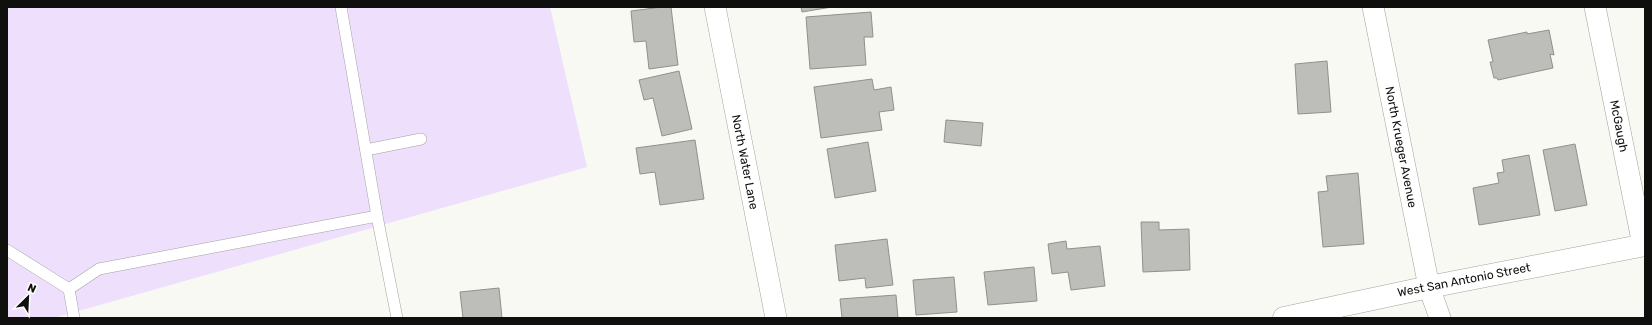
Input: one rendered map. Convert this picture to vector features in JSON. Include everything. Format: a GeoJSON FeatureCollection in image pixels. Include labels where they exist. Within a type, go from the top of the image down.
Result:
{"type":"FeatureCollection","features":[{"type":"Feature","properties":{"kind":"street","name":"North Water Lane"},"geometry":{"type":"LineString","coordinates":[[714,7],[776,318]]}},
{"type":"Feature","properties":{"kind":"street","name":"North Krueger Avenue"},"geometry":{"type":"LineString","coordinates":[[1372,7],[1429,287],[1440,318]]}},
{"type":"Feature","properties":{"kind":"street","name":"McGaugh"},"geometry":{"type":"LineString","coordinates":[[1595,7],[1644,245]]}},
{"type":"Feature","properties":{"kind":"street","name":"West San Antonio Street"},"geometry":{"type":"LineString","coordinates":[[1284,318],[1429,287],[1644,245]]}},
{"type":"Feature","properties":{"kind":"lane"},"geometry":{"type":"LineString","coordinates":[[341,7],[377,216],[397,318]]}},
{"type":"Feature","properties":{"kind":"lane"},"geometry":{"type":"LineString","coordinates":[[366,150],[421,139]]}},
{"type":"Feature","properties":{"kind":"lane"},"geometry":{"type":"LineString","coordinates":[[69,289],[99,268],[377,216]]}},
{"type":"Feature","properties":{"kind":"lane"},"geometry":{"type":"LineString","coordinates":[[7,250],[69,289],[74,318]]}},
{"type":"Feature","properties":{"kind":"shaded area"},"geometry":{"type":"Polygon","coordinates":[[[7,7],[550,7],[587,167],[54,318],[7,318],[7,7]]]}},
{"type":"Feature","properties":{"kind":"building"},"geometry":{"type":"Polygon","coordinates":[[[671,7],[678,65],[649,69],[646,41],[634,42],[631,11],[671,7]]]}},
{"type":"Feature","properties":{"kind":"building"},"geometry":{"type":"Polygon","coordinates":[[[801,7],[832,7],[802,12],[801,7]]]}},
{"type":"Feature","properties":{"kind":"building"},"geometry":{"type":"Polygon","coordinates":[[[871,12],[873,37],[864,37],[866,65],[810,69],[806,17],[871,12]]]}},
{"type":"Feature","properties":{"kind":"building"},"geometry":{"type":"Polygon","coordinates":[[[1549,30],[1554,55],[1550,54],[1553,68],[1498,80],[1497,78],[1494,78],[1490,62],[1493,62],[1488,40],[1527,32],[1527,34],[1549,30]]]}},
{"type":"Feature","properties":{"kind":"building"},"geometry":{"type":"Polygon","coordinates":[[[1327,61],[1331,112],[1298,114],[1295,64],[1327,61]]]}},
{"type":"Feature","properties":{"kind":"building"},"geometry":{"type":"Polygon","coordinates":[[[679,71],[692,129],[662,136],[653,98],[644,100],[639,80],[679,71]]]}},
{"type":"Feature","properties":{"kind":"building"},"geometry":{"type":"Polygon","coordinates":[[[872,79],[874,90],[891,87],[894,110],[879,112],[882,130],[821,138],[814,87],[872,79]]]}},
{"type":"Feature","properties":{"kind":"building"},"geometry":{"type":"Polygon","coordinates":[[[946,120],[983,123],[981,146],[944,142],[946,120]]]}},
{"type":"Feature","properties":{"kind":"building"},"geometry":{"type":"Polygon","coordinates":[[[695,140],[704,199],[660,205],[655,172],[640,174],[636,148],[695,140]]]}},
{"type":"Feature","properties":{"kind":"building"},"geometry":{"type":"Polygon","coordinates":[[[868,142],[876,191],[835,198],[827,149],[868,142]]]}},
{"type":"Feature","properties":{"kind":"building"},"geometry":{"type":"Polygon","coordinates":[[[1575,144],[1587,205],[1555,211],[1543,150],[1575,144]]]}},
{"type":"Feature","properties":{"kind":"building"},"geometry":{"type":"Polygon","coordinates":[[[1529,155],[1540,215],[1479,225],[1473,188],[1499,183],[1497,173],[1504,172],[1502,160],[1529,155]]]}},
{"type":"Feature","properties":{"kind":"building"},"geometry":{"type":"Polygon","coordinates":[[[1358,173],[1364,244],[1323,247],[1318,192],[1328,191],[1326,176],[1358,173]]]}},
{"type":"Feature","properties":{"kind":"building"},"geometry":{"type":"Polygon","coordinates":[[[1141,222],[1159,222],[1159,230],[1189,229],[1190,270],[1143,272],[1141,222]]]}},
{"type":"Feature","properties":{"kind":"building"},"geometry":{"type":"Polygon","coordinates":[[[887,239],[893,285],[866,288],[865,278],[839,281],[835,245],[887,239]]]}},
{"type":"Feature","properties":{"kind":"building"},"geometry":{"type":"Polygon","coordinates":[[[1066,241],[1067,249],[1100,246],[1105,286],[1071,290],[1068,272],[1052,274],[1048,244],[1066,241]]]}},
{"type":"Feature","properties":{"kind":"building"},"geometry":{"type":"Polygon","coordinates":[[[1034,267],[1037,301],[988,305],[984,272],[1034,267]]]}},
{"type":"Feature","properties":{"kind":"building"},"geometry":{"type":"Polygon","coordinates":[[[954,277],[957,312],[916,315],[913,280],[954,277]]]}},
{"type":"Feature","properties":{"kind":"building"},"geometry":{"type":"Polygon","coordinates":[[[499,288],[502,318],[463,318],[460,292],[499,288]]]}},
{"type":"Feature","properties":{"kind":"building"},"geometry":{"type":"Polygon","coordinates":[[[896,295],[898,318],[842,318],[840,299],[896,295]]]}}]}
